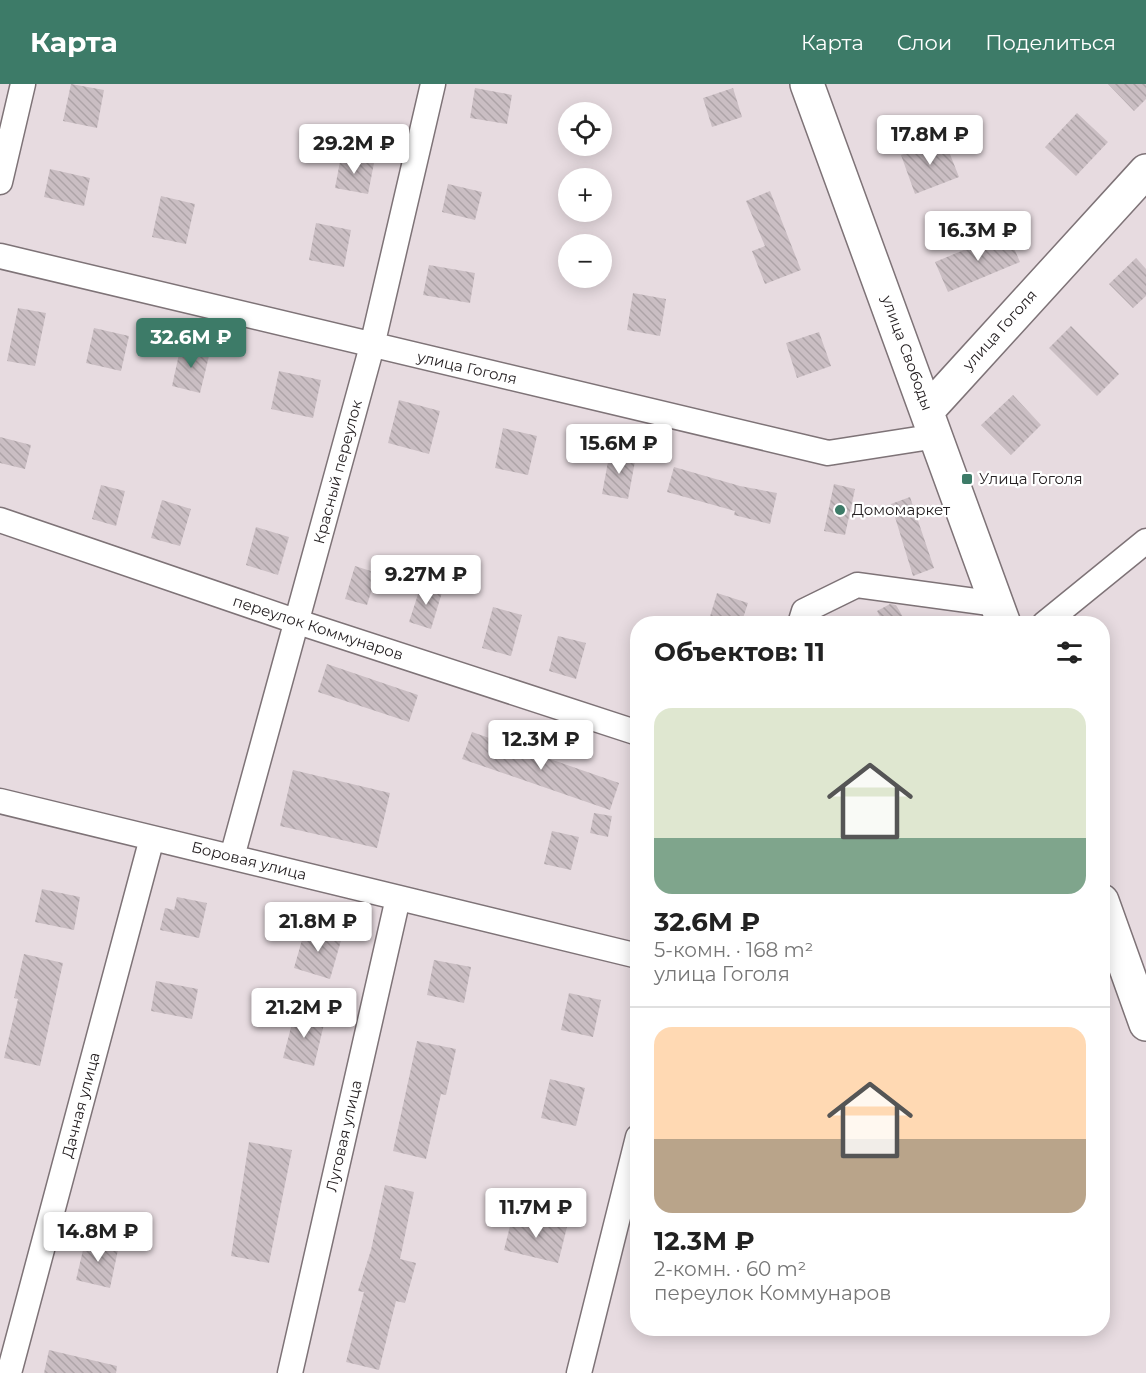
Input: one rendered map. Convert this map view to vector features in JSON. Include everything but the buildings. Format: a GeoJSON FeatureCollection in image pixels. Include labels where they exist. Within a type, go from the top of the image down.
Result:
{"type":"FeatureCollection","features":[{"type":"Feature","properties":{"kind":"main road","name":"улица Свободы"},"geometry":{"type":"LineString","coordinates":[[807,84],[1000,614]]}},
{"type":"Feature","properties":{"kind":"main road","name":"улица Гоголя"},"geometry":{"type":"LineString","coordinates":[[932,423],[1146,171]]}},
{"type":"Feature","properties":{"kind":"main road"},"geometry":{"type":"LineString","coordinates":[[1110,924],[1146,1024]]}},
{"type":"Feature","properties":{"kind":"street"},"geometry":{"type":"LineString","coordinates":[[0,182],[23,84]]}},
{"type":"Feature","properties":{"kind":"street","name":"Красный переулок"},"geometry":{"type":"LineString","coordinates":[[232,857],[372,346],[433,84]]}},
{"type":"Feature","properties":{"kind":"street","name":"улица Гоголя"},"geometry":{"type":"LineString","coordinates":[[0,256],[828,453],[932,423]]}},
{"type":"Feature","properties":{"kind":"street","name":"переулок Коммунаров"},"geometry":{"type":"LineString","coordinates":[[0,519],[298,622],[630,730]]}},
{"type":"Feature","properties":{"kind":"street"},"geometry":{"type":"LineString","coordinates":[[1054,616],[1146,541]]}},
{"type":"Feature","properties":{"kind":"street"},"geometry":{"type":"LineString","coordinates":[[802,616],[804,611],[857,585],[1000,614]]}},
{"type":"Feature","properties":{"kind":"street","name":"Боровая улица"},"geometry":{"type":"LineString","coordinates":[[0,801],[630,954]]}},
{"type":"Feature","properties":{"kind":"street","name":"Дачная улица"},"geometry":{"type":"LineString","coordinates":[[9,1373],[152,838]]}},
{"type":"Feature","properties":{"kind":"street","name":"Луговая улица"},"geometry":{"type":"LineString","coordinates":[[290,1373],[398,898]]}},
{"type":"Feature","properties":{"kind":"street"},"geometry":{"type":"LineString","coordinates":[[579,1373],[630,1169]]}},
{"type":"Feature","properties":{"kind":"place","name":"Улица Гоголя"},"geometry":{"type":"Point","coordinates":[967,479]}},
{"type":"Feature","properties":{"kind":"place","name":"Домомаркет"},"geometry":{"type":"Point","coordinates":[840,510]}}]}
